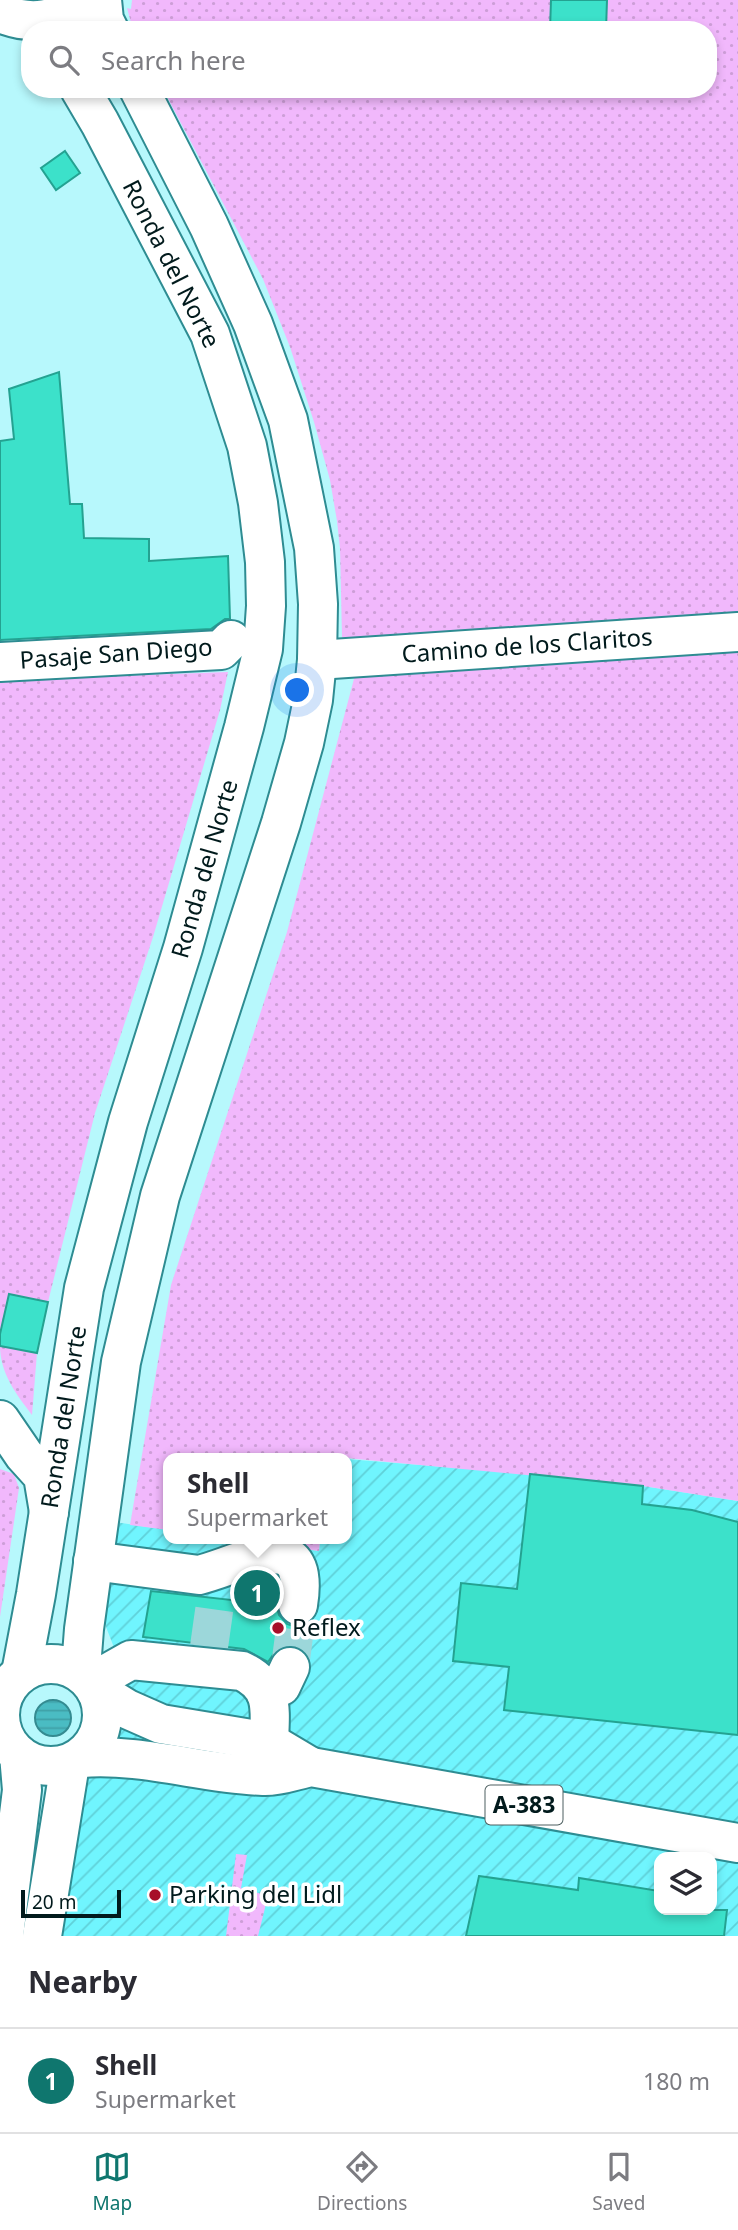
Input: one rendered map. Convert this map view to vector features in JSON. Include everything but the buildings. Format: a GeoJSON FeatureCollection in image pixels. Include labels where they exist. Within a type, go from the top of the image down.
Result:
{"type":"FeatureCollection","features":[{"type":"Feature","properties":{"kind":"main road"},"geometry":{"type":"LineString","coordinates":[[13,18],[58,17],[85,0]]}},
{"type":"Feature","properties":{"kind":"main road"},"geometry":{"type":"LineString","coordinates":[[102,0],[104,21]]}},
{"type":"Feature","properties":{"kind":"main road","name":"Ronda del Norte"},"geometry":{"type":"LineString","coordinates":[[9,1686],[49,1512],[84,1288],[128,1122],[206,867],[244,727],[238,647],[266,606],[265,562],[258,503],[247,446],[210,334],[85,98]]}},
{"type":"Feature","properties":{"kind":"main road","name":"Ronda del Norte"},"geometry":{"type":"LineString","coordinates":[[91,1683],[83,1666],[83,1642],[121,1362],[157,1209],[281,823],[304,743],[313,700],[317,660],[318,604],[314,548],[288,420],[253,324],[209,226],[144,98]]}},
{"type":"Feature","properties":{"kind":"main road","name":"Camino de los Claritos"},"geometry":{"type":"LineString","coordinates":[[317,660],[738,632]]}},
{"type":"Feature","properties":{"kind":"main road","name":"Pasaje San Diego"},"geometry":{"type":"LineString","coordinates":[[0,663],[238,647]]}},
{"type":"Feature","properties":{"kind":"main road"},"geometry":{"type":"LineString","coordinates":[[0,1420],[12,1457],[43,1476],[49,1512]]}},
{"type":"Feature","properties":{"kind":"main road"},"geometry":{"type":"LineString","coordinates":[[93,1561],[199,1575],[216,1584],[232,1562],[273,1553],[282,1555],[296,1566],[302,1584],[298,1605]]}},
{"type":"Feature","properties":{"kind":"main road"},"geometry":{"type":"LineString","coordinates":[[91,1683],[131,1660],[208,1657],[253,1676],[262,1685],[278,1680],[270,1707],[269,1742]]}},
{"type":"Feature","properties":{"kind":"main road"},"geometry":{"type":"LineString","coordinates":[[4,1936],[22,1790],[1,1726],[0,1709],[9,1686],[36,1665],[53,1663],[70,1667],[91,1683],[102,1711],[100,1734],[92,1747],[75,1761],[53,1767],[43,1766],[30,1762],[9,1746]]}},
{"type":"Feature","properties":{"kind":"main road","name":"A-383"},"geometry":{"type":"LineString","coordinates":[[91,1683],[127,1709],[161,1724],[269,1742],[311,1767],[738,1843]]}},
{"type":"Feature","properties":{"kind":"main road","name":"A-383"},"geometry":{"type":"LineString","coordinates":[[75,1761],[109,1756],[265,1776],[311,1767]]}},
{"type":"Feature","properties":{"kind":"main road"},"geometry":{"type":"LineString","coordinates":[[42,1936],[75,1761]]}},
{"type":"Feature","properties":{"kind":"shaded area"},"geometry":{"type":"Polygon","coordinates":[[[132,0],[738,0],[738,617],[345,641],[342,637],[340,548],[330,480],[290,347],[263,279],[168,98],[717,98],[717,21],[131,21],[127,8],[131,9],[132,0]]]}},
{"type":"Feature","properties":{"kind":"shaded area"},"geometry":{"type":"Polygon","coordinates":[[[738,648],[738,1501],[643,1486],[352,1459],[352,1453],[163,1453],[163,1529],[130,1525],[171,1285],[287,932],[355,675],[738,648]]]}},
{"type":"Feature","properties":{"kind":"shaded area"},"geometry":{"type":"Polygon","coordinates":[[[228,672],[220,710],[153,937],[95,1113],[48,1302],[9,1294],[0,1334],[0,680],[228,672]]]}},
{"type":"Feature","properties":{"kind":"shaded area"},"geometry":{"type":"Polygon","coordinates":[[[0,1346],[37,1353],[32,1415],[6,1374],[0,1346]]]}},
{"type":"Feature","properties":{"kind":"shaded area"},"geometry":{"type":"Polygon","coordinates":[[[352,1459],[643,1486],[738,1501],[738,1936],[42,1936],[92,1747],[100,1734],[103,1719],[102,1704],[115,1650],[106,1627],[105,1604],[115,1522],[163,1529],[163,1544],[267,1544],[319,1551],[320,1544],[352,1544],[352,1459]]]}},
{"type":"Feature","properties":{"kind":"shaded area"},"geometry":{"type":"Polygon","coordinates":[[[0,1469],[14,1474],[19,1488],[0,1617],[0,1469]]]}},
{"type":"Feature","properties":{"kind":"shaded area"},"geometry":{"type":"Polygon","coordinates":[[[267,1544],[320,1544],[319,1551],[267,1544]]]}},
{"type":"Feature","properties":{"kind":"shaded area"},"geometry":{"type":"Polygon","coordinates":[[[53,1700],[66,1705],[71,1718],[66,1731],[53,1736],[40,1731],[35,1718],[40,1705],[53,1700]]]}},
{"type":"Feature","properties":{"kind":"shaded area"},"geometry":{"type":"Polygon","coordinates":[[[236,1854],[247,1855],[241,1888],[268,1896],[258,1936],[226,1936],[236,1854]]]}},
{"type":"Feature","properties":{"kind":"tunnel"},"geometry":{"type":"LineString","coordinates":[[209,1647],[216,1597]]}},
{"type":"Feature","properties":{"kind":"tunnel"},"geometry":{"type":"LineString","coordinates":[[290,1667],[298,1605]]}},
{"type":"Feature","properties":{"kind":"place","name":"Shell"},"geometry":{"type":"Point","coordinates":[257,1593]}},
{"type":"Feature","properties":{"kind":"place","name":"Reflex"},"geometry":{"type":"Point","coordinates":[278,1628]}},
{"type":"Feature","properties":{"kind":"place","name":"Parking del Lidl"},"geometry":{"type":"Point","coordinates":[155,1895]}}]}
